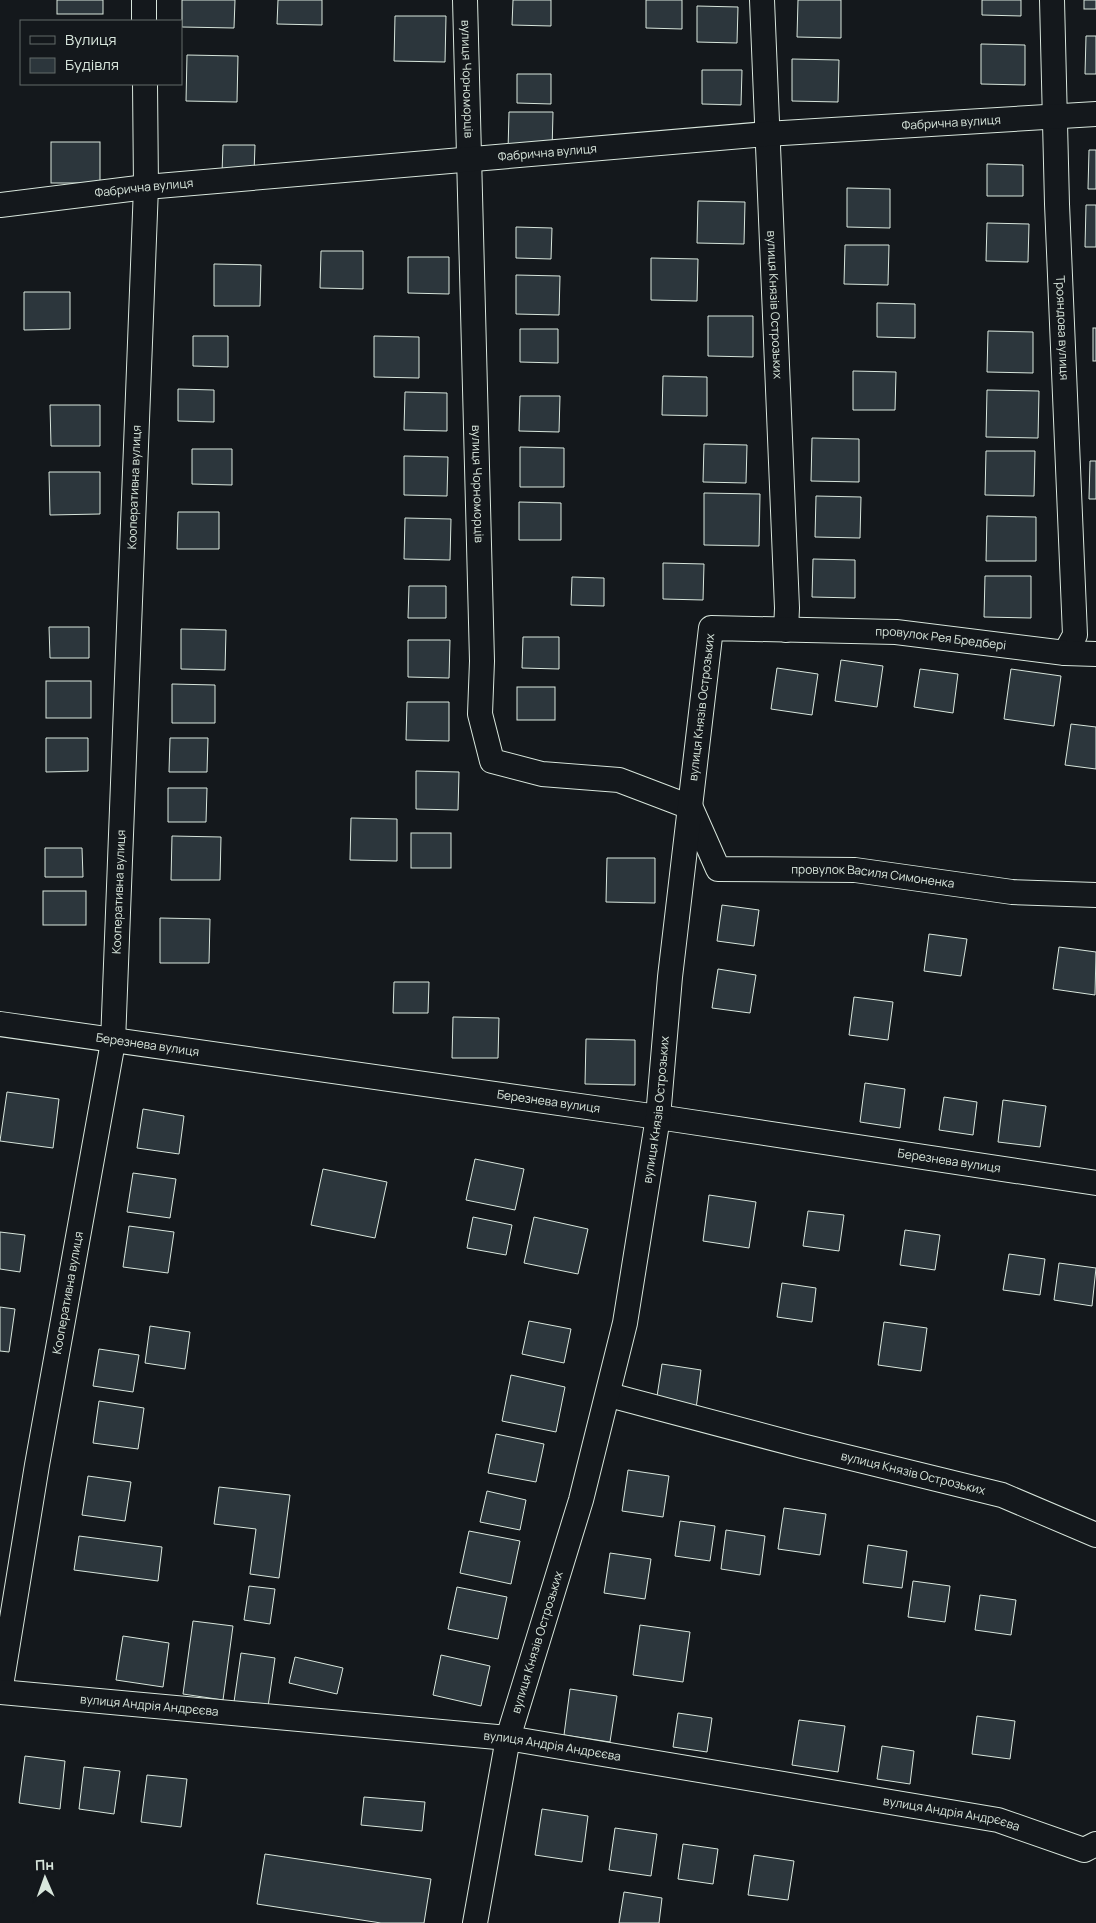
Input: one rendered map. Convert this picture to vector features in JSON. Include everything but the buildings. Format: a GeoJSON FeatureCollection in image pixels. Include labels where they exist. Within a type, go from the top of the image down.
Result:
{"type":"FeatureCollection","features":[{"type":"Feature","properties":{"kind":"street"},"geometry":{"type":"LineString","coordinates":[[144,0],[144,20]]}},
{"type":"Feature","properties":{"kind":"street","name":"вулиця Чорноморців"},"geometry":{"type":"LineString","coordinates":[[464,0],[482,661],[480,714],[492,761],[542,774],[619,780],[690,807]]}},
{"type":"Feature","properties":{"kind":"street","name":"вулиця Князів Острозьких"},"geometry":{"type":"LineString","coordinates":[[475,1923],[508,1738],[581,1500],[609,1395],[625,1323],[658,1118],[670,976],[711,628],[786,630],[787,598],[778,347],[766,134],[762,0]]}},
{"type":"Feature","properties":{"kind":"street","name":"Трояндова вулиця"},"geometry":{"type":"LineString","coordinates":[[1052,0],[1075,635],[1065,653]]}},
{"type":"Feature","properties":{"kind":"street","name":"Кооперативна вулиця"},"geometry":{"type":"LineString","coordinates":[[0,1692],[37,1465],[113,1042],[146,187],[145,85]]}},
{"type":"Feature","properties":{"kind":"street","name":"Фабрична вулиця"},"geometry":{"type":"LineString","coordinates":[[0,205],[146,187],[766,134],[1055,118],[1096,114]]}},
{"type":"Feature","properties":{"kind":"street","name":"провулок Рея Бредбері"},"geometry":{"type":"LineString","coordinates":[[786,630],[896,632],[1065,653],[1096,654]]}},
{"type":"Feature","properties":{"kind":"street","name":"провулок Василя Симоненка"},"geometry":{"type":"LineString","coordinates":[[690,807],[718,869],[855,870],[1012,892],[1096,895]]}},
{"type":"Feature","properties":{"kind":"street","name":"Березнева вулиця"},"geometry":{"type":"LineString","coordinates":[[0,1024],[113,1042],[658,1118],[1096,1183]]}},
{"type":"Feature","properties":{"kind":"street","name":"вулиця Князів Острозьких"},"geometry":{"type":"LineString","coordinates":[[609,1395],[802,1446],[1002,1495],[1096,1535]]}},
{"type":"Feature","properties":{"kind":"street","name":"вулиця Андрія Андрєєва"},"geometry":{"type":"LineString","coordinates":[[0,1692],[508,1738],[998,1820],[1084,1850],[1096,1844]]}}]}
